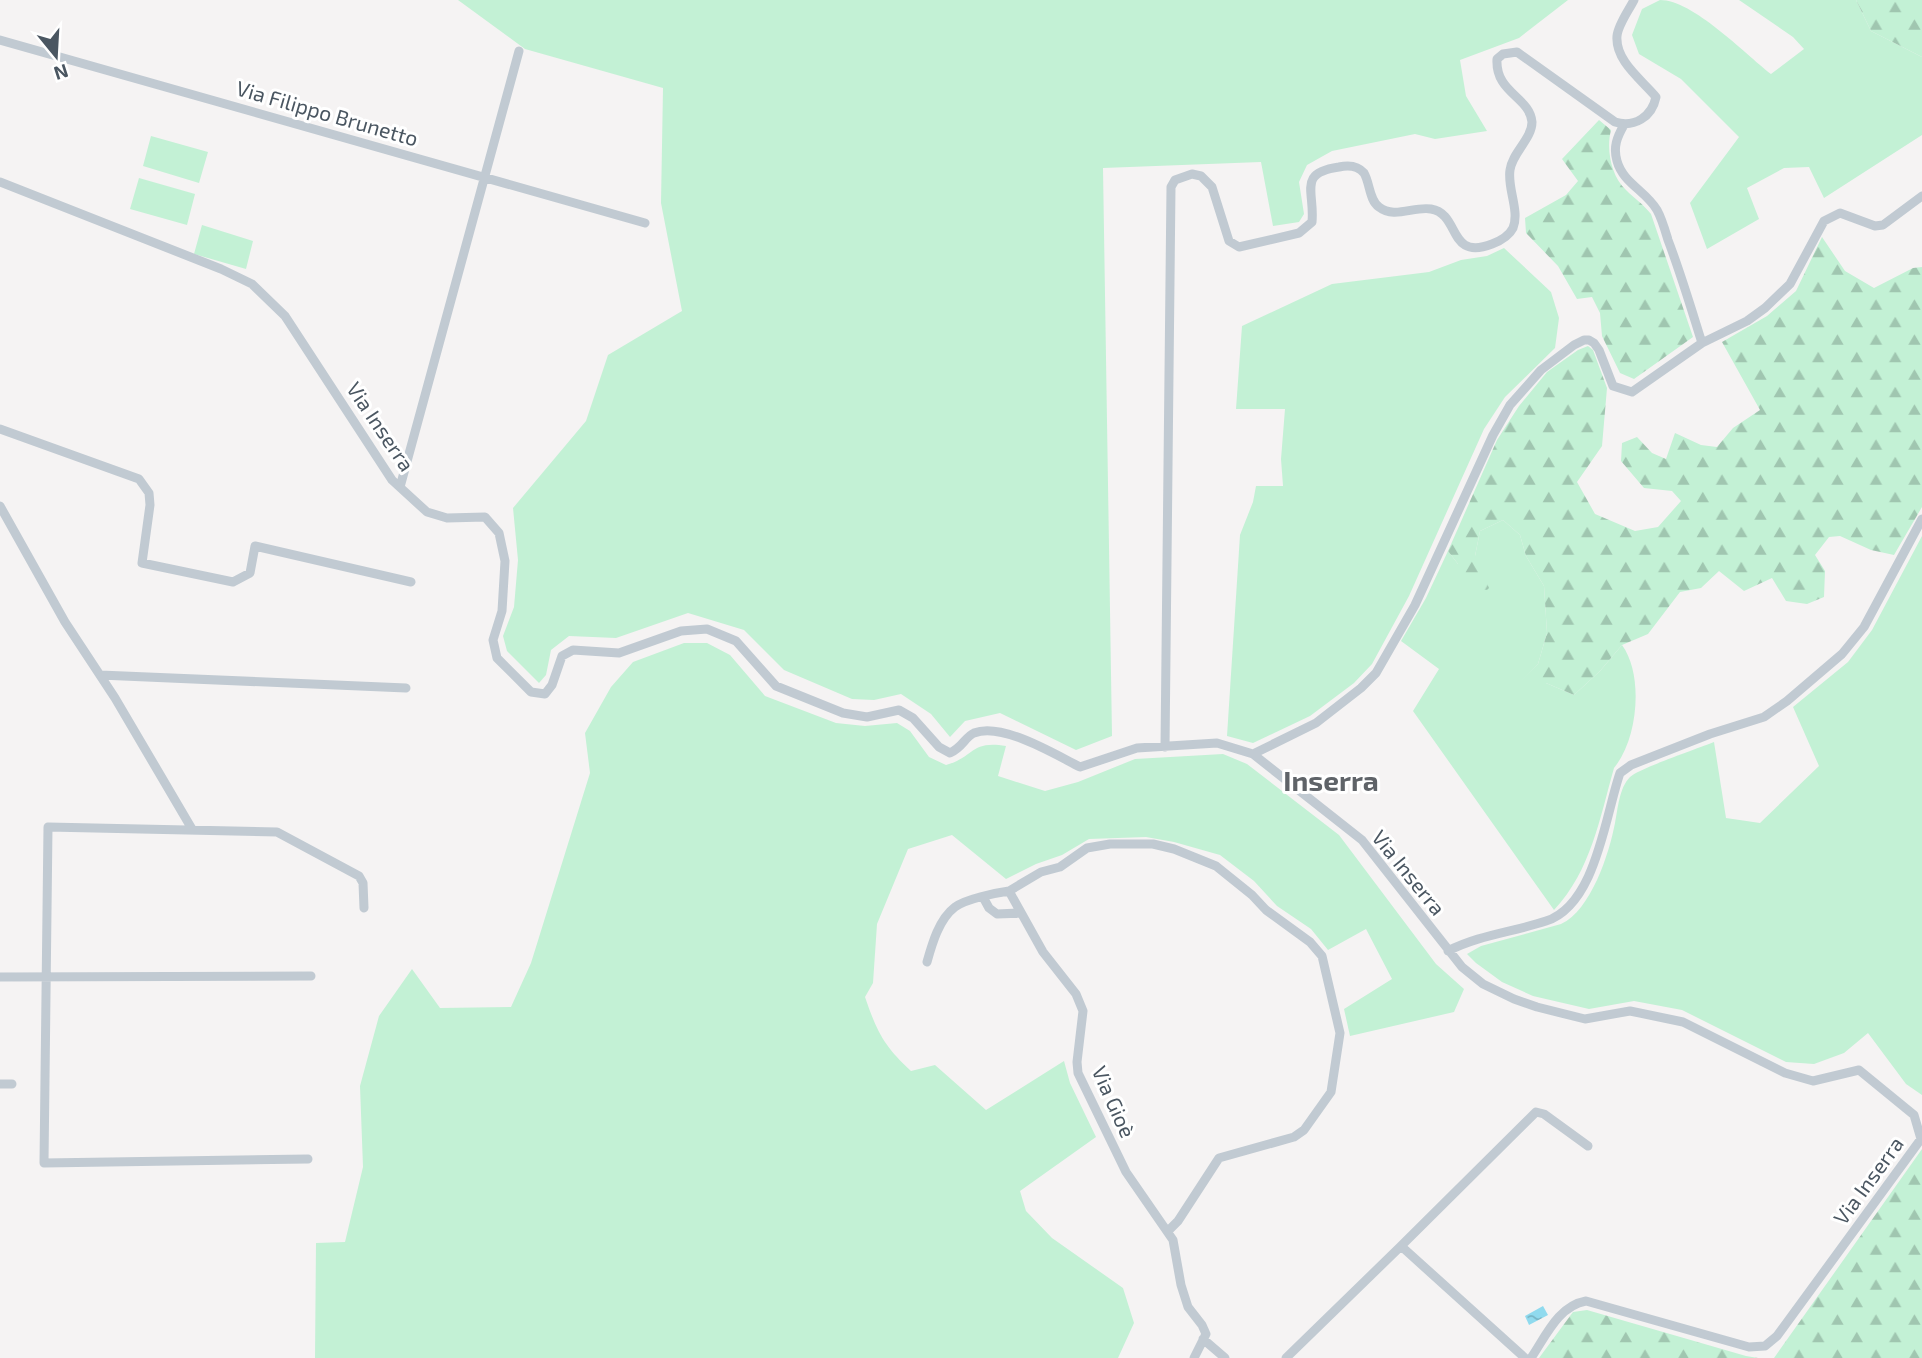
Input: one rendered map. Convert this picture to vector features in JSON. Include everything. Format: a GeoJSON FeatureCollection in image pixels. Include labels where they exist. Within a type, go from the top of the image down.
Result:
{"type":"FeatureCollection","features":[{"type":"Feature","properties":{"kind":"street"},"geometry":{"type":"LineString","coordinates":[[1166,747],[1171,187],[1175,180],[1192,174],[1208,180],[1229,241],[1239,247],[1298,233],[1307,228],[1312,222],[1310,192],[1314,176],[1322,169],[1346,166],[1357,167],[1364,174],[1374,202],[1379,207],[1395,212],[1429,208],[1439,212],[1464,245],[1473,248],[1499,241],[1513,227],[1515,218],[1509,172],[1513,158],[1529,133],[1532,121],[1526,108],[1498,76],[1497,59],[1503,54],[1517,52],[1615,122],[1624,125],[1642,119],[1655,104],[1656,97],[1631,70],[1619,46],[1617,35],[1634,0]]}},
{"type":"Feature","properties":{"kind":"street","name":"Via Filippo Brunetto"},"geometry":{"type":"LineString","coordinates":[[0,40],[645,223]]}},
{"type":"Feature","properties":{"kind":"street"},"geometry":{"type":"LineString","coordinates":[[400,487],[519,51]]}},
{"type":"Feature","properties":{"kind":"street"},"geometry":{"type":"LineString","coordinates":[[1624,125],[1617,137],[1617,162],[1625,177],[1657,209],[1678,264],[1702,343]]}},
{"type":"Feature","properties":{"kind":"street","name":"Via Inserra"},"geometry":{"type":"LineString","coordinates":[[0,182],[221,269],[251,284],[285,316],[392,480],[427,512],[447,518],[485,517],[499,533],[505,561],[502,611],[494,640],[497,658],[531,692],[545,694],[552,685],[562,656],[573,650],[619,653],[681,631],[707,629],[736,641],[776,686],[843,713],[867,716],[899,710],[913,718],[939,747],[950,753],[961,748],[970,734],[987,729],[1014,736],[1080,767],[1137,748],[1217,743],[1253,754],[1362,840],[1448,951],[1483,984],[1537,1007],[1586,1019],[1630,1012],[1683,1022],[1785,1073],[1813,1081],[1859,1070],[1914,1115],[1921,1139],[1777,1336],[1765,1346],[1749,1348],[1586,1301],[1574,1303],[1562,1313],[1531,1358]]}},
{"type":"Feature","properties":{"kind":"street"},"geometry":{"type":"LineString","coordinates":[[1253,754],[1316,723],[1376,673],[1415,605],[1493,435],[1510,405],[1541,370],[1574,345],[1589,340],[1599,350],[1613,386],[1632,392],[1702,343],[1747,321],[1765,308],[1790,284],[1824,221],[1840,213],[1875,226],[1883,225],[1922,196]]}},
{"type":"Feature","properties":{"kind":"street"},"geometry":{"type":"LineString","coordinates":[[0,429],[139,479],[149,493],[150,505],[142,563],[233,582],[250,573],[255,546],[411,582]]}},
{"type":"Feature","properties":{"kind":"street"},"geometry":{"type":"LineString","coordinates":[[0,506],[65,622],[100,675],[192,829]]}},
{"type":"Feature","properties":{"kind":"street"},"geometry":{"type":"LineString","coordinates":[[1448,951],[1475,939],[1561,915],[1591,870],[1620,773],[1631,765],[1687,743],[1764,717],[1787,701],[1842,653],[1864,627],[1922,519]]}},
{"type":"Feature","properties":{"kind":"street"},"geometry":{"type":"LineString","coordinates":[[100,675],[406,688]]}},
{"type":"Feature","properties":{"kind":"street"},"geometry":{"type":"LineString","coordinates":[[308,1158],[44,1163],[48,827],[276,832],[359,876],[363,883],[364,908]]}},
{"type":"Feature","properties":{"kind":"street"},"geometry":{"type":"LineString","coordinates":[[928,962],[932,944],[944,920],[956,906],[1009,891],[1041,872],[1060,867],[1087,848],[1110,844],[1153,844],[1174,849],[1216,866],[1266,910],[1310,942],[1322,956],[1340,1033],[1331,1092],[1304,1130],[1294,1137],[1219,1158],[1178,1222],[1168,1231]]}},
{"type":"Feature","properties":{"kind":"street","name":"Via Gioè"},"geometry":{"type":"LineString","coordinates":[[1009,891],[1043,952],[1076,994],[1083,1011],[1078,1073],[1126,1172],[1173,1240],[1181,1285],[1188,1307],[1206,1334],[1203,1339]]}},
{"type":"Feature","properties":{"kind":"street"},"geometry":{"type":"LineString","coordinates":[[983,897],[989,908],[997,914],[1021,913]]}},
{"type":"Feature","properties":{"kind":"street"},"geometry":{"type":"LineString","coordinates":[[0,977],[311,976]]}},
{"type":"Feature","properties":{"kind":"street"},"geometry":{"type":"LineString","coordinates":[[0,1084],[12,1084]]}},
{"type":"Feature","properties":{"kind":"street"},"geometry":{"type":"LineString","coordinates":[[1286,1358],[1536,1112],[1544,1114],[1588,1146]]}},
{"type":"Feature","properties":{"kind":"street"},"geometry":{"type":"LineString","coordinates":[[1401,1246],[1525,1358]]}},
{"type":"Feature","properties":{"kind":"street"},"geometry":{"type":"LineString","coordinates":[[1194,1358],[1203,1339],[1225,1358]]}},
{"type":"Feature","properties":{"kind":"green space"},"geometry":{"type":"Polygon","coordinates":[[[458,0],[1568,0],[1519,38],[1460,60],[1466,96],[1487,131],[1435,139],[1415,134],[1332,151],[1307,165],[1299,182],[1304,214],[1299,222],[1273,226],[1261,162],[1103,168],[1112,736],[1076,750],[1000,713],[965,721],[950,737],[931,714],[901,694],[874,700],[852,699],[784,670],[744,630],[688,613],[616,638],[569,636],[551,650],[546,675],[539,683],[507,651],[503,636],[514,607],[518,560],[513,508],[586,421],[608,355],[682,311],[661,203],[663,88],[525,49],[458,0]]]}},
{"type":"Feature","properties":{"kind":"green space"},"geometry":{"type":"Polygon","coordinates":[[[1660,0],[1673,2],[1703,18],[1771,74],[1804,49],[1793,37],[1739,0],[1856,0],[1871,31],[1922,57],[1922,135],[1824,198],[1809,167],[1784,168],[1747,188],[1759,219],[1707,249],[1690,203],[1739,137],[1681,79],[1639,54],[1632,35],[1642,9],[1660,0]]]}},
{"type":"Feature","properties":{"kind":"green space"},"geometry":{"type":"Polygon","coordinates":[[[1856,0],[1922,0],[1922,57],[1871,31],[1856,0]]]}},
{"type":"Feature","properties":{"kind":"green space"},"geometry":{"type":"Polygon","coordinates":[[[1599,120],[1611,130],[1610,154],[1613,170],[1626,190],[1651,214],[1693,337],[1634,379],[1620,373],[1602,336],[1600,313],[1592,297],[1577,299],[1558,266],[1526,233],[1525,218],[1566,195],[1578,181],[1562,159],[1599,120]]]}},
{"type":"Feature","properties":{"kind":"green space"},"geometry":{"type":"Polygon","coordinates":[[[151,136],[208,152],[199,183],[143,166],[151,136]]]}},
{"type":"Feature","properties":{"kind":"green space"},"geometry":{"type":"Polygon","coordinates":[[[139,178],[195,194],[187,225],[130,209],[139,178]]]}},
{"type":"Feature","properties":{"kind":"green space"},"geometry":{"type":"Polygon","coordinates":[[[202,225],[253,241],[246,269],[194,254],[202,225]]]}},
{"type":"Feature","properties":{"kind":"green space"},"geometry":{"type":"Polygon","coordinates":[[[1822,237],[1845,271],[1874,288],[1913,268],[1922,267],[1922,507],[1894,555],[1871,550],[1840,536],[1829,537],[1815,555],[1825,571],[1824,597],[1807,604],[1786,601],[1772,578],[1744,591],[1719,571],[1701,588],[1680,592],[1648,634],[1622,645],[1600,671],[1574,695],[1546,683],[1518,683],[1538,664],[1547,633],[1544,586],[1526,556],[1520,535],[1503,520],[1480,531],[1475,556],[1489,588],[1483,594],[1459,590],[1458,564],[1448,551],[1497,440],[1519,406],[1547,372],[1578,350],[1588,346],[1593,350],[1607,388],[1602,446],[1577,482],[1595,514],[1635,531],[1658,527],[1681,501],[1672,491],[1644,488],[1621,461],[1622,443],[1637,437],[1652,453],[1666,459],[1675,433],[1701,445],[1717,447],[1733,428],[1760,410],[1722,342],[1767,316],[1796,291],[1822,237]]]}},
{"type":"Feature","properties":{"kind":"green space"},"geometry":{"type":"Polygon","coordinates":[[[1504,248],[1551,292],[1559,318],[1555,348],[1505,397],[1484,429],[1409,596],[1372,664],[1354,683],[1310,716],[1253,743],[1227,736],[1240,535],[1253,502],[1256,486],[1283,486],[1281,459],[1285,409],[1236,409],[1242,326],[1332,284],[1429,272],[1461,260],[1487,256],[1504,248]]]}},
{"type":"Feature","properties":{"kind":"green space"},"geometry":{"type":"Polygon","coordinates":[[[1503,520],[1520,535],[1526,556],[1544,586],[1547,633],[1538,664],[1519,683],[1546,683],[1574,695],[1600,671],[1622,645],[1633,673],[1635,707],[1628,741],[1614,768],[1586,861],[1567,895],[1554,910],[1413,711],[1439,669],[1401,641],[1426,598],[1448,551],[1458,564],[1475,556],[1480,531],[1503,520]]]}},
{"type":"Feature","properties":{"kind":"green space"},"geometry":{"type":"Polygon","coordinates":[[[1922,536],[1922,1095],[1906,1084],[1868,1033],[1844,1053],[1814,1064],[1786,1062],[1682,1010],[1634,1001],[1589,1009],[1533,996],[1502,982],[1467,954],[1481,946],[1561,924],[1572,917],[1597,880],[1612,836],[1623,787],[1635,773],[1714,742],[1726,818],[1760,823],[1819,766],[1793,707],[1848,662],[1872,630],[1922,536]]]}},
{"type":"Feature","properties":{"kind":"green space"},"geometry":{"type":"Polygon","coordinates":[[[684,643],[707,643],[730,655],[765,696],[836,723],[865,726],[897,723],[910,731],[929,757],[946,765],[979,747],[1006,746],[998,776],[1045,791],[1078,782],[1135,759],[1223,754],[1247,764],[1339,835],[1436,964],[1464,989],[1454,1012],[1350,1036],[1344,1009],[1392,979],[1366,929],[1328,950],[1311,929],[1277,906],[1254,881],[1220,855],[1146,837],[1089,839],[1062,855],[1006,879],[952,835],[908,849],[877,924],[873,983],[865,997],[882,1038],[911,1071],[935,1065],[986,1110],[1064,1061],[1070,1083],[1096,1137],[1020,1191],[1026,1211],[1052,1238],[1123,1288],[1134,1323],[1118,1358],[315,1358],[316,1243],[345,1242],[363,1167],[360,1086],[379,1016],[412,969],[440,1008],[511,1007],[531,963],[590,773],[585,733],[611,687],[633,662],[684,643]]]}},
{"type":"Feature","properties":{"kind":"green space"},"geometry":{"type":"Polygon","coordinates":[[[1922,1149],[1922,1358],[1774,1358],[1922,1149]]]}},
{"type":"Feature","properties":{"kind":"green space"},"geometry":{"type":"Polygon","coordinates":[[[1587,1310],[1758,1358],[1539,1358],[1573,1312],[1587,1310]]]}},
{"type":"Feature","properties":{"kind":"water"},"geometry":{"type":"Polygon","coordinates":[[[1543,1306],[1548,1315],[1529,1325],[1525,1316],[1543,1306]]]}},
{"type":"Feature","properties":{"kind":"district","name":"Inserra"},"geometry":{"type":"Point","coordinates":[1331,781]}}]}
